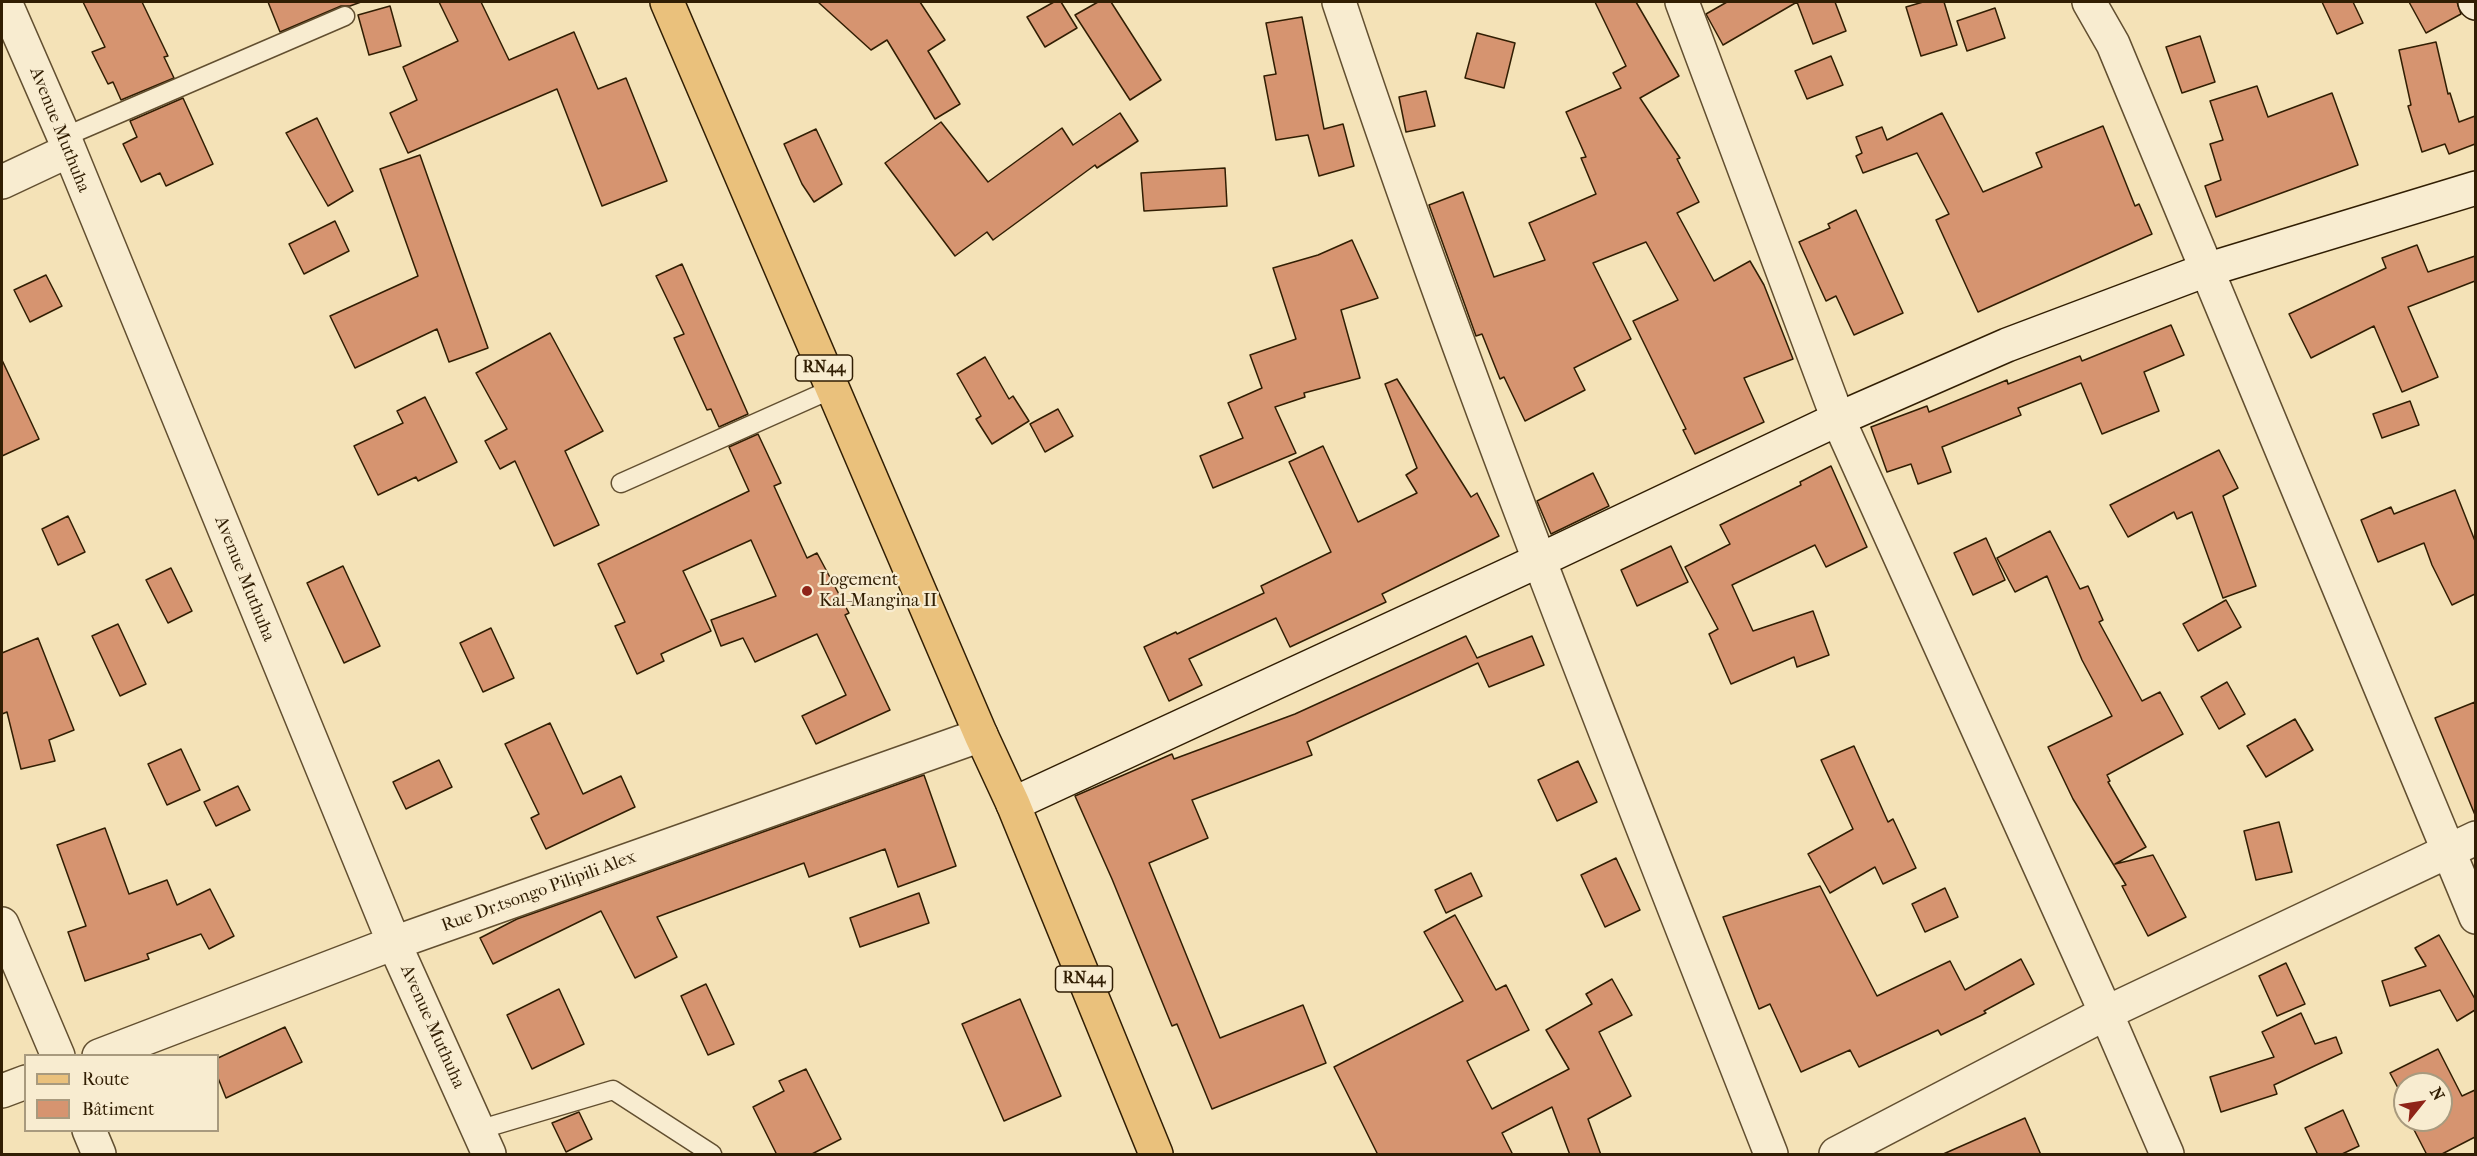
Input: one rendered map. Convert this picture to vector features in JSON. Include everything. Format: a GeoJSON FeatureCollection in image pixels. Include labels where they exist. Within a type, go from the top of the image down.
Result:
{"type":"FeatureCollection","features":[{"type":"Feature","properties":{"kind":"main road","name":"RN44"},"geometry":{"type":"LineString","coordinates":[[666,2],[1012,804],[1156,1155]]}},
{"type":"Feature","properties":{"kind":"street","name":"Avenue Muthuha"},"geometry":{"type":"LineString","coordinates":[[5,2],[66,144],[394,944],[484,1142]]}},
{"type":"Feature","properties":{"kind":"street"},"geometry":{"type":"LineString","coordinates":[[1339,2],[1394,169],[1538,561],[1771,1155]]}},
{"type":"Feature","properties":{"kind":"street"},"geometry":{"type":"LineString","coordinates":[[1682,2],[1838,419],[2106,1013],[2167,1155]]}},
{"type":"Feature","properties":{"kind":"street"},"geometry":{"type":"LineString","coordinates":[[2089,2],[2113,44],[2206,270],[2461,845],[2475,916]]}},
{"type":"Feature","properties":{"kind":"street"},"geometry":{"type":"LineString","coordinates":[[2,182],[66,144]]}},
{"type":"Feature","properties":{"kind":"street"},"geometry":{"type":"LineString","coordinates":[[1012,804],[1538,561],[1838,419],[2007,345],[2206,270],[2475,188]]}},
{"type":"Feature","properties":{"kind":"street","name":"Rue Dr.tsongo Pilipili Alex"},"geometry":{"type":"LineString","coordinates":[[104,1054],[394,944],[981,735]]}},
{"type":"Feature","properties":{"kind":"street"},"geometry":{"type":"LineString","coordinates":[[1836,1155],[2106,1013],[2461,845]]}},
{"type":"Feature","properties":{"kind":"street"},"geometry":{"type":"LineString","coordinates":[[2,924],[56,1054]]}},
{"type":"Feature","properties":{"kind":"street"},"geometry":{"type":"LineString","coordinates":[[2,1091],[24,1083]]}},
{"type":"Feature","properties":{"kind":"street"},"geometry":{"type":"LineString","coordinates":[[89,1132],[99,1155]]}},
{"type":"Feature","properties":{"kind":"lane"},"geometry":{"type":"LineString","coordinates":[[66,144],[345,16]]}},
{"type":"Feature","properties":{"kind":"lane"},"geometry":{"type":"LineString","coordinates":[[621,483],[832,389]]}},
{"type":"Feature","properties":{"kind":"lane"},"geometry":{"type":"LineString","coordinates":[[484,1142],[613,1090],[712,1155]]}},
{"type":"Feature","properties":{"kind":"building"},"geometry":{"type":"Polygon","coordinates":[[[83,2],[142,2],[168,56],[164,57],[174,78],[121,100],[113,82],[108,84],[92,52],[105,47],[83,2]]]}},
{"type":"Feature","properties":{"kind":"building"},"geometry":{"type":"Polygon","coordinates":[[[268,2],[361,2],[341,6],[280,32],[268,2]]]}},
{"type":"Feature","properties":{"kind":"building"},"geometry":{"type":"Polygon","coordinates":[[[439,2],[481,2],[509,60],[574,32],[598,89],[626,78],[667,181],[602,206],[557,89],[408,153],[390,113],[417,100],[403,67],[458,41],[439,2]]]}},
{"type":"Feature","properties":{"kind":"building"},"geometry":{"type":"Polygon","coordinates":[[[818,2],[920,2],[945,40],[928,51],[960,104],[935,119],[887,40],[871,50],[818,2]]]}},
{"type":"Feature","properties":{"kind":"building"},"geometry":{"type":"Polygon","coordinates":[[[1054,2],[1061,2],[1077,28],[1045,47],[1027,17],[1054,2]]]}},
{"type":"Feature","properties":{"kind":"building"},"geometry":{"type":"Polygon","coordinates":[[[1098,2],[1111,2],[1161,80],[1130,100],[1075,15],[1098,2]]]}},
{"type":"Feature","properties":{"kind":"building"},"geometry":{"type":"Polygon","coordinates":[[[1595,2],[1636,2],[1679,76],[1640,98],[1680,158],[1677,159],[1699,202],[1677,213],[1714,281],[1750,261],[1764,285],[1793,359],[1744,378],[1764,422],[1695,454],[1683,430],[1686,429],[1633,321],[1678,300],[1646,242],[1593,263],[1631,339],[1574,368],[1585,390],[1525,421],[1504,377],[1500,379],[1482,334],[1476,336],[1429,205],[1463,192],[1494,277],[1545,260],[1529,223],[1596,194],[1581,158],[1586,157],[1566,112],[1621,88],[1613,73],[1626,66],[1595,2]]]}},
{"type":"Feature","properties":{"kind":"building"},"geometry":{"type":"Polygon","coordinates":[[[1727,2],[1797,2],[1723,45],[1706,14],[1727,2]]]}},
{"type":"Feature","properties":{"kind":"building"},"geometry":{"type":"Polygon","coordinates":[[[1797,2],[1835,2],[1846,31],[1813,44],[1797,2]]]}},
{"type":"Feature","properties":{"kind":"building"},"geometry":{"type":"Polygon","coordinates":[[[1923,2],[1944,2],[1957,45],[1921,56],[1906,7],[1923,2]]]}},
{"type":"Feature","properties":{"kind":"building"},"geometry":{"type":"Polygon","coordinates":[[[2322,2],[2353,2],[2363,23],[2337,34],[2322,2]]]}},
{"type":"Feature","properties":{"kind":"building"},"geometry":{"type":"Polygon","coordinates":[[[2409,2],[2457,2],[2461,14],[2426,33],[2409,2]]]}},
{"type":"Feature","properties":{"kind":"building"},"geometry":{"type":"Polygon","coordinates":[[[390,6],[401,46],[369,55],[358,15],[390,6]]]}},
{"type":"Feature","properties":{"kind":"building"},"geometry":{"type":"Polygon","coordinates":[[[1995,8],[2005,38],[1967,51],[1957,21],[1995,8]]]}},
{"type":"Feature","properties":{"kind":"building"},"geometry":{"type":"Polygon","coordinates":[[[1302,17],[1324,129],[1343,124],[1354,166],[1319,176],[1308,135],[1276,140],[1264,76],[1276,74],[1266,23],[1302,17]]]}},
{"type":"Feature","properties":{"kind":"building"},"geometry":{"type":"Polygon","coordinates":[[[1477,33],[1515,43],[1504,88],[1465,78],[1477,33]]]}},
{"type":"Feature","properties":{"kind":"building"},"geometry":{"type":"Polygon","coordinates":[[[2200,36],[2215,82],[2182,93],[2166,47],[2200,36]]]}},
{"type":"Feature","properties":{"kind":"building"},"geometry":{"type":"Polygon","coordinates":[[[2436,42],[2448,94],[2450,93],[2459,122],[2475,116],[2475,144],[2449,154],[2445,144],[2422,152],[2408,106],[2411,105],[2399,50],[2436,42]]]}},
{"type":"Feature","properties":{"kind":"building"},"geometry":{"type":"Polygon","coordinates":[[[1831,56],[1843,85],[1807,99],[1795,71],[1831,56]]]}},
{"type":"Feature","properties":{"kind":"building"},"geometry":{"type":"Polygon","coordinates":[[[2257,86],[2268,117],[2332,93],[2358,165],[2216,217],[2205,186],[2221,180],[2210,144],[2223,140],[2210,101],[2257,86]]]}},
{"type":"Feature","properties":{"kind":"building"},"geometry":{"type":"Polygon","coordinates":[[[1426,91],[1435,126],[1406,132],[1399,97],[1426,91]]]}},
{"type":"Feature","properties":{"kind":"building"},"geometry":{"type":"Polygon","coordinates":[[[183,98],[213,164],[166,186],[160,173],[141,182],[123,144],[137,137],[130,121],[183,98]]]}},
{"type":"Feature","properties":{"kind":"building"},"geometry":{"type":"Polygon","coordinates":[[[1120,113],[1138,141],[1097,168],[1095,165],[993,240],[987,232],[955,256],[885,163],[941,122],[988,182],[1062,128],[1073,145],[1120,113]]]}},
{"type":"Feature","properties":{"kind":"building"},"geometry":{"type":"Polygon","coordinates":[[[1942,113],[1983,192],[2042,167],[2036,153],[2103,126],[2135,206],[2139,204],[2152,234],[1978,312],[1936,220],[1949,214],[1917,153],[1863,173],[1856,156],[1862,153],[1856,137],[1882,127],[1887,140],[1942,113]]]}},
{"type":"Feature","properties":{"kind":"building"},"geometry":{"type":"Polygon","coordinates":[[[317,118],[353,191],[328,206],[286,133],[317,118]]]}},
{"type":"Feature","properties":{"kind":"building"},"geometry":{"type":"Polygon","coordinates":[[[816,129],[842,184],[814,202],[802,184],[784,144],[816,129]]]}},
{"type":"Feature","properties":{"kind":"building"},"geometry":{"type":"Polygon","coordinates":[[[420,155],[488,348],[449,362],[437,329],[355,368],[330,316],[418,276],[380,169],[420,155]]]}},
{"type":"Feature","properties":{"kind":"building"},"geometry":{"type":"Polygon","coordinates":[[[1225,168],[1227,206],[1144,211],[1141,173],[1225,168]]]}},
{"type":"Feature","properties":{"kind":"building"},"geometry":{"type":"Polygon","coordinates":[[[1856,210],[1903,313],[1854,335],[1836,296],[1826,301],[1799,242],[1830,228],[1828,224],[1856,210]]]}},
{"type":"Feature","properties":{"kind":"building"},"geometry":{"type":"Polygon","coordinates":[[[335,221],[349,251],[304,274],[289,244],[335,221]]]}},
{"type":"Feature","properties":{"kind":"building"},"geometry":{"type":"Polygon","coordinates":[[[1352,240],[1378,298],[1341,310],[1360,378],[1304,393],[1305,397],[1275,407],[1296,453],[1213,488],[1200,456],[1243,438],[1228,403],[1262,388],[1250,355],[1296,339],[1273,268],[1318,255],[1352,240]]]}},
{"type":"Feature","properties":{"kind":"building"},"geometry":{"type":"Polygon","coordinates":[[[2417,245],[2428,272],[2475,256],[2475,281],[2408,307],[2438,377],[2402,392],[2374,326],[2311,358],[2289,314],[2386,268],[2382,258],[2417,245]]]}},
{"type":"Feature","properties":{"kind":"building"},"geometry":{"type":"Polygon","coordinates":[[[682,264],[748,414],[719,427],[711,409],[707,410],[674,338],[684,334],[656,276],[682,264]]]}},
{"type":"Feature","properties":{"kind":"building"},"geometry":{"type":"Polygon","coordinates":[[[46,275],[62,306],[30,322],[14,290],[46,275]]]}},
{"type":"Feature","properties":{"kind":"building"},"geometry":{"type":"Polygon","coordinates":[[[2171,325],[2184,355],[2144,372],[2159,411],[2102,434],[2081,383],[2018,408],[2021,415],[1942,447],[1951,472],[1918,484],[1911,464],[1887,472],[1871,427],[1927,406],[1929,412],[2007,380],[2008,384],[2080,356],[2082,361],[2171,325]]]}},
{"type":"Feature","properties":{"kind":"building"},"geometry":{"type":"Polygon","coordinates":[[[550,333],[603,431],[565,451],[599,525],[554,546],[515,461],[500,469],[485,441],[507,429],[476,373],[550,333]]]}},
{"type":"Feature","properties":{"kind":"building"},"geometry":{"type":"Polygon","coordinates":[[[985,357],[1009,399],[1013,396],[1029,421],[992,444],[976,419],[981,416],[957,374],[985,357]]]}},
{"type":"Feature","properties":{"kind":"building"},"geometry":{"type":"Polygon","coordinates":[[[2,360],[39,439],[2,456],[2,360]]]}},
{"type":"Feature","properties":{"kind":"building"},"geometry":{"type":"Polygon","coordinates":[[[1397,379],[1471,497],[1477,493],[1499,536],[1382,594],[1386,602],[1290,647],[1276,618],[1189,659],[1202,685],[1169,701],[1144,647],[1264,593],[1261,586],[1331,552],[1289,462],[1323,446],[1358,522],[1417,493],[1406,475],[1417,468],[1385,384],[1397,379]]]}},
{"type":"Feature","properties":{"kind":"building"},"geometry":{"type":"Polygon","coordinates":[[[425,397],[457,462],[418,481],[416,477],[378,495],[354,446],[403,423],[397,411],[425,397]]]}},
{"type":"Feature","properties":{"kind":"building"},"geometry":{"type":"Polygon","coordinates":[[[2410,401],[2419,425],[2382,438],[2373,414],[2410,401]]]}},
{"type":"Feature","properties":{"kind":"building"},"geometry":{"type":"Polygon","coordinates":[[[1058,409],[1073,436],[1045,452],[1030,424],[1058,409]]]}},
{"type":"Feature","properties":{"kind":"building"},"geometry":{"type":"Polygon","coordinates":[[[758,434],[781,483],[774,486],[807,558],[817,553],[849,613],[845,615],[890,710],[816,744],[802,716],[846,695],[817,634],[755,662],[743,638],[721,646],[711,620],[776,596],[751,540],[683,571],[711,631],[661,654],[664,661],[637,674],[615,626],[625,622],[598,564],[749,491],[729,447],[758,434]]]}},
{"type":"Feature","properties":{"kind":"building"},"geometry":{"type":"Polygon","coordinates":[[[2219,450],[2238,488],[2223,496],[2256,586],[2223,598],[2192,512],[2177,519],[2174,512],[2128,537],[2110,505],[2219,450]]]}},
{"type":"Feature","properties":{"kind":"building"},"geometry":{"type":"Polygon","coordinates":[[[1831,466],[1867,547],[1826,567],[1815,545],[1732,585],[1753,631],[1813,611],[1829,655],[1797,667],[1794,657],[1731,684],[1709,634],[1718,629],[1685,567],[1730,544],[1720,525],[1801,485],[1800,482],[1831,466]]]}},
{"type":"Feature","properties":{"kind":"building"},"geometry":{"type":"Polygon","coordinates":[[[1593,473],[1609,506],[1551,534],[1537,501],[1593,473]]]}},
{"type":"Feature","properties":{"kind":"building"},"geometry":{"type":"Polygon","coordinates":[[[2455,490],[2475,541],[2475,594],[2452,605],[2424,543],[2378,562],[2361,520],[2391,507],[2394,514],[2455,490]]]}},
{"type":"Feature","properties":{"kind":"building"},"geometry":{"type":"Polygon","coordinates":[[[68,516],[85,552],[58,565],[42,529],[68,516]]]}},
{"type":"Feature","properties":{"kind":"building"},"geometry":{"type":"Polygon","coordinates":[[[2050,531],[2080,589],[2088,586],[2103,620],[2099,622],[2142,701],[2160,692],[2183,734],[2107,775],[2110,781],[2108,782],[2146,847],[2115,864],[2153,855],[2186,917],[2148,936],[2122,886],[2126,885],[2073,799],[2048,747],[2112,716],[2082,660],[2047,576],[2015,592],[1997,558],[2050,531]]]}},
{"type":"Feature","properties":{"kind":"building"},"geometry":{"type":"Polygon","coordinates":[[[1986,538],[2005,580],[1973,595],[1954,553],[1986,538]]]}},
{"type":"Feature","properties":{"kind":"building"},"geometry":{"type":"Polygon","coordinates":[[[1671,546],[1688,582],[1637,606],[1621,570],[1671,546]]]}},
{"type":"Feature","properties":{"kind":"building"},"geometry":{"type":"Polygon","coordinates":[[[343,566],[380,646],[344,663],[307,583],[343,566]]]}},
{"type":"Feature","properties":{"kind":"building"},"geometry":{"type":"Polygon","coordinates":[[[171,568],[192,611],[168,623],[146,580],[171,568]]]}},
{"type":"Feature","properties":{"kind":"building"},"geometry":{"type":"Polygon","coordinates":[[[2226,600],[2241,627],[2198,651],[2183,624],[2226,600]]]}},
{"type":"Feature","properties":{"kind":"building"},"geometry":{"type":"Polygon","coordinates":[[[118,624],[146,684],[120,696],[92,636],[118,624]]]}},
{"type":"Feature","properties":{"kind":"building"},"geometry":{"type":"Polygon","coordinates":[[[491,628],[514,678],[483,692],[460,643],[491,628]]]}},
{"type":"Feature","properties":{"kind":"building"},"geometry":{"type":"Polygon","coordinates":[[[1466,636],[1477,658],[1532,636],[1544,665],[1489,687],[1478,663],[1307,742],[1312,755],[1192,800],[1208,838],[1149,863],[1220,1038],[1303,1005],[1326,1063],[1212,1109],[1177,1024],[1172,1026],[1112,879],[1075,796],[1172,754],[1174,759],[1295,714],[1466,636]]]}},
{"type":"Feature","properties":{"kind":"building"},"geometry":{"type":"Polygon","coordinates":[[[38,638],[74,730],[49,740],[55,761],[21,769],[7,712],[2,714],[2,653],[38,638]]]}},
{"type":"Feature","properties":{"kind":"building"},"geometry":{"type":"Polygon","coordinates":[[[2227,682],[2245,714],[2219,729],[2201,697],[2227,682]]]}},
{"type":"Feature","properties":{"kind":"building"},"geometry":{"type":"Polygon","coordinates":[[[2475,702],[2475,815],[2435,718],[2475,702]]]}},
{"type":"Feature","properties":{"kind":"building"},"geometry":{"type":"Polygon","coordinates":[[[2295,719],[2313,750],[2266,777],[2247,746],[2295,719]]]}},
{"type":"Feature","properties":{"kind":"building"},"geometry":{"type":"Polygon","coordinates":[[[550,723],[583,794],[621,776],[635,807],[546,849],[531,818],[539,814],[505,744],[550,723]]]}},
{"type":"Feature","properties":{"kind":"building"},"geometry":{"type":"Polygon","coordinates":[[[1854,746],[1888,822],[1893,819],[1916,868],[1883,884],[1875,867],[1830,893],[1808,854],[1853,829],[1821,760],[1854,746]]]}},
{"type":"Feature","properties":{"kind":"building"},"geometry":{"type":"Polygon","coordinates":[[[181,749],[200,790],[167,805],[148,764],[181,749]]]}},
{"type":"Feature","properties":{"kind":"building"},"geometry":{"type":"Polygon","coordinates":[[[439,760],[452,787],[406,809],[393,782],[439,760]]]}},
{"type":"Feature","properties":{"kind":"building"},"geometry":{"type":"Polygon","coordinates":[[[1578,761],[1597,802],[1557,821],[1538,780],[1578,761]]]}},
{"type":"Feature","properties":{"kind":"building"},"geometry":{"type":"Polygon","coordinates":[[[924,775],[956,866],[898,887],[885,849],[809,877],[804,863],[657,917],[677,957],[635,978],[601,911],[493,964],[480,938],[517,919],[924,775]]]}},
{"type":"Feature","properties":{"kind":"building"},"geometry":{"type":"Polygon","coordinates":[[[238,786],[250,810],[216,826],[204,802],[238,786]]]}},
{"type":"Feature","properties":{"kind":"building"},"geometry":{"type":"Polygon","coordinates":[[[2279,822],[2292,872],[2256,880],[2244,831],[2279,822]]]}},
{"type":"Feature","properties":{"kind":"building"},"geometry":{"type":"Polygon","coordinates":[[[105,828],[129,894],[167,880],[177,905],[210,889],[234,936],[209,949],[201,934],[147,954],[149,959],[85,981],[68,932],[86,926],[57,845],[105,828]]]}},
{"type":"Feature","properties":{"kind":"building"},"geometry":{"type":"Polygon","coordinates":[[[1616,858],[1640,910],[1605,927],[1581,875],[1616,858]]]}},
{"type":"Feature","properties":{"kind":"building"},"geometry":{"type":"Polygon","coordinates":[[[1471,873],[1482,896],[1446,913],[1435,890],[1471,873]]]}},
{"type":"Feature","properties":{"kind":"building"},"geometry":{"type":"Polygon","coordinates":[[[1820,886],[1877,996],[1950,961],[1965,990],[2021,959],[2034,984],[1984,1011],[1986,1013],[1941,1035],[1938,1030],[1859,1067],[1850,1050],[1801,1072],[1770,1004],[1759,1009],[1723,917],[1820,886]]]}},
{"type":"Feature","properties":{"kind":"building"},"geometry":{"type":"Polygon","coordinates":[[[1945,888],[1958,917],[1925,932],[1912,904],[1945,888]]]}},
{"type":"Feature","properties":{"kind":"building"},"geometry":{"type":"Polygon","coordinates":[[[919,893],[929,923],[860,947],[850,918],[919,893]]]}},
{"type":"Feature","properties":{"kind":"building"},"geometry":{"type":"Polygon","coordinates":[[[1455,915],[1496,990],[1506,985],[1529,1030],[1467,1061],[1492,1109],[1569,1069],[1546,1030],[1592,1004],[1586,994],[1612,979],[1632,1015],[1599,1032],[1631,1096],[1588,1119],[1601,1155],[1570,1155],[1552,1107],[1502,1133],[1513,1155],[1378,1155],[1334,1067],[1463,1001],[1424,932],[1455,915]]]}},
{"type":"Feature","properties":{"kind":"building"},"geometry":{"type":"Polygon","coordinates":[[[2439,935],[2475,999],[2475,1010],[2457,1021],[2440,990],[2390,1006],[2382,981],[2426,966],[2415,948],[2439,935]]]}},
{"type":"Feature","properties":{"kind":"building"},"geometry":{"type":"Polygon","coordinates":[[[2286,963],[2305,1004],[2277,1016],[2259,976],[2286,963]]]}},
{"type":"Feature","properties":{"kind":"building"},"geometry":{"type":"Polygon","coordinates":[[[706,984],[734,1044],[708,1055],[681,996],[706,984]]]}},
{"type":"Feature","properties":{"kind":"building"},"geometry":{"type":"Polygon","coordinates":[[[559,989],[584,1044],[532,1069],[507,1015],[559,989]]]}},
{"type":"Feature","properties":{"kind":"building"},"geometry":{"type":"Polygon","coordinates":[[[1020,999],[1061,1096],[1004,1121],[962,1024],[1020,999]]]}},
{"type":"Feature","properties":{"kind":"building"},"geometry":{"type":"Polygon","coordinates":[[[2301,1013],[2315,1044],[2336,1037],[2342,1053],[2274,1085],[2277,1094],[2221,1112],[2210,1077],[2274,1057],[2262,1032],[2301,1013]]]}},
{"type":"Feature","properties":{"kind":"building"},"geometry":{"type":"Polygon","coordinates":[[[285,1027],[302,1062],[226,1098],[219,1080],[219,1058],[285,1027]]]}},
{"type":"Feature","properties":{"kind":"building"},"geometry":{"type":"Polygon","coordinates":[[[2438,1049],[2450,1072],[2393,1072],[2393,1079],[2390,1073],[2438,1049]]]}},
{"type":"Feature","properties":{"kind":"building"},"geometry":{"type":"Polygon","coordinates":[[[806,1069],[841,1139],[810,1155],[777,1155],[753,1107],[784,1091],[779,1081],[806,1069]]]}},
{"type":"Feature","properties":{"kind":"building"},"geometry":{"type":"Polygon","coordinates":[[[2453,1078],[2462,1096],[2475,1090],[2475,1137],[2440,1155],[2427,1155],[2415,1132],[2453,1132],[2453,1078]]]}},
{"type":"Feature","properties":{"kind":"building"},"geometry":{"type":"Polygon","coordinates":[[[2343,1110],[2359,1146],[2340,1155],[2318,1155],[2305,1128],[2343,1110]]]}},
{"type":"Feature","properties":{"kind":"building"},"geometry":{"type":"Polygon","coordinates":[[[579,1112],[592,1139],[566,1152],[552,1123],[579,1112]]]}},
{"type":"Feature","properties":{"kind":"building"},"geometry":{"type":"Polygon","coordinates":[[[2025,1118],[2041,1155],[1941,1155],[2025,1118]]]}},
{"type":"Feature","properties":{"kind":"place","name":"Logement Kal-Mangina II"},"geometry":{"type":"Point","coordinates":[807,591]}}]}
